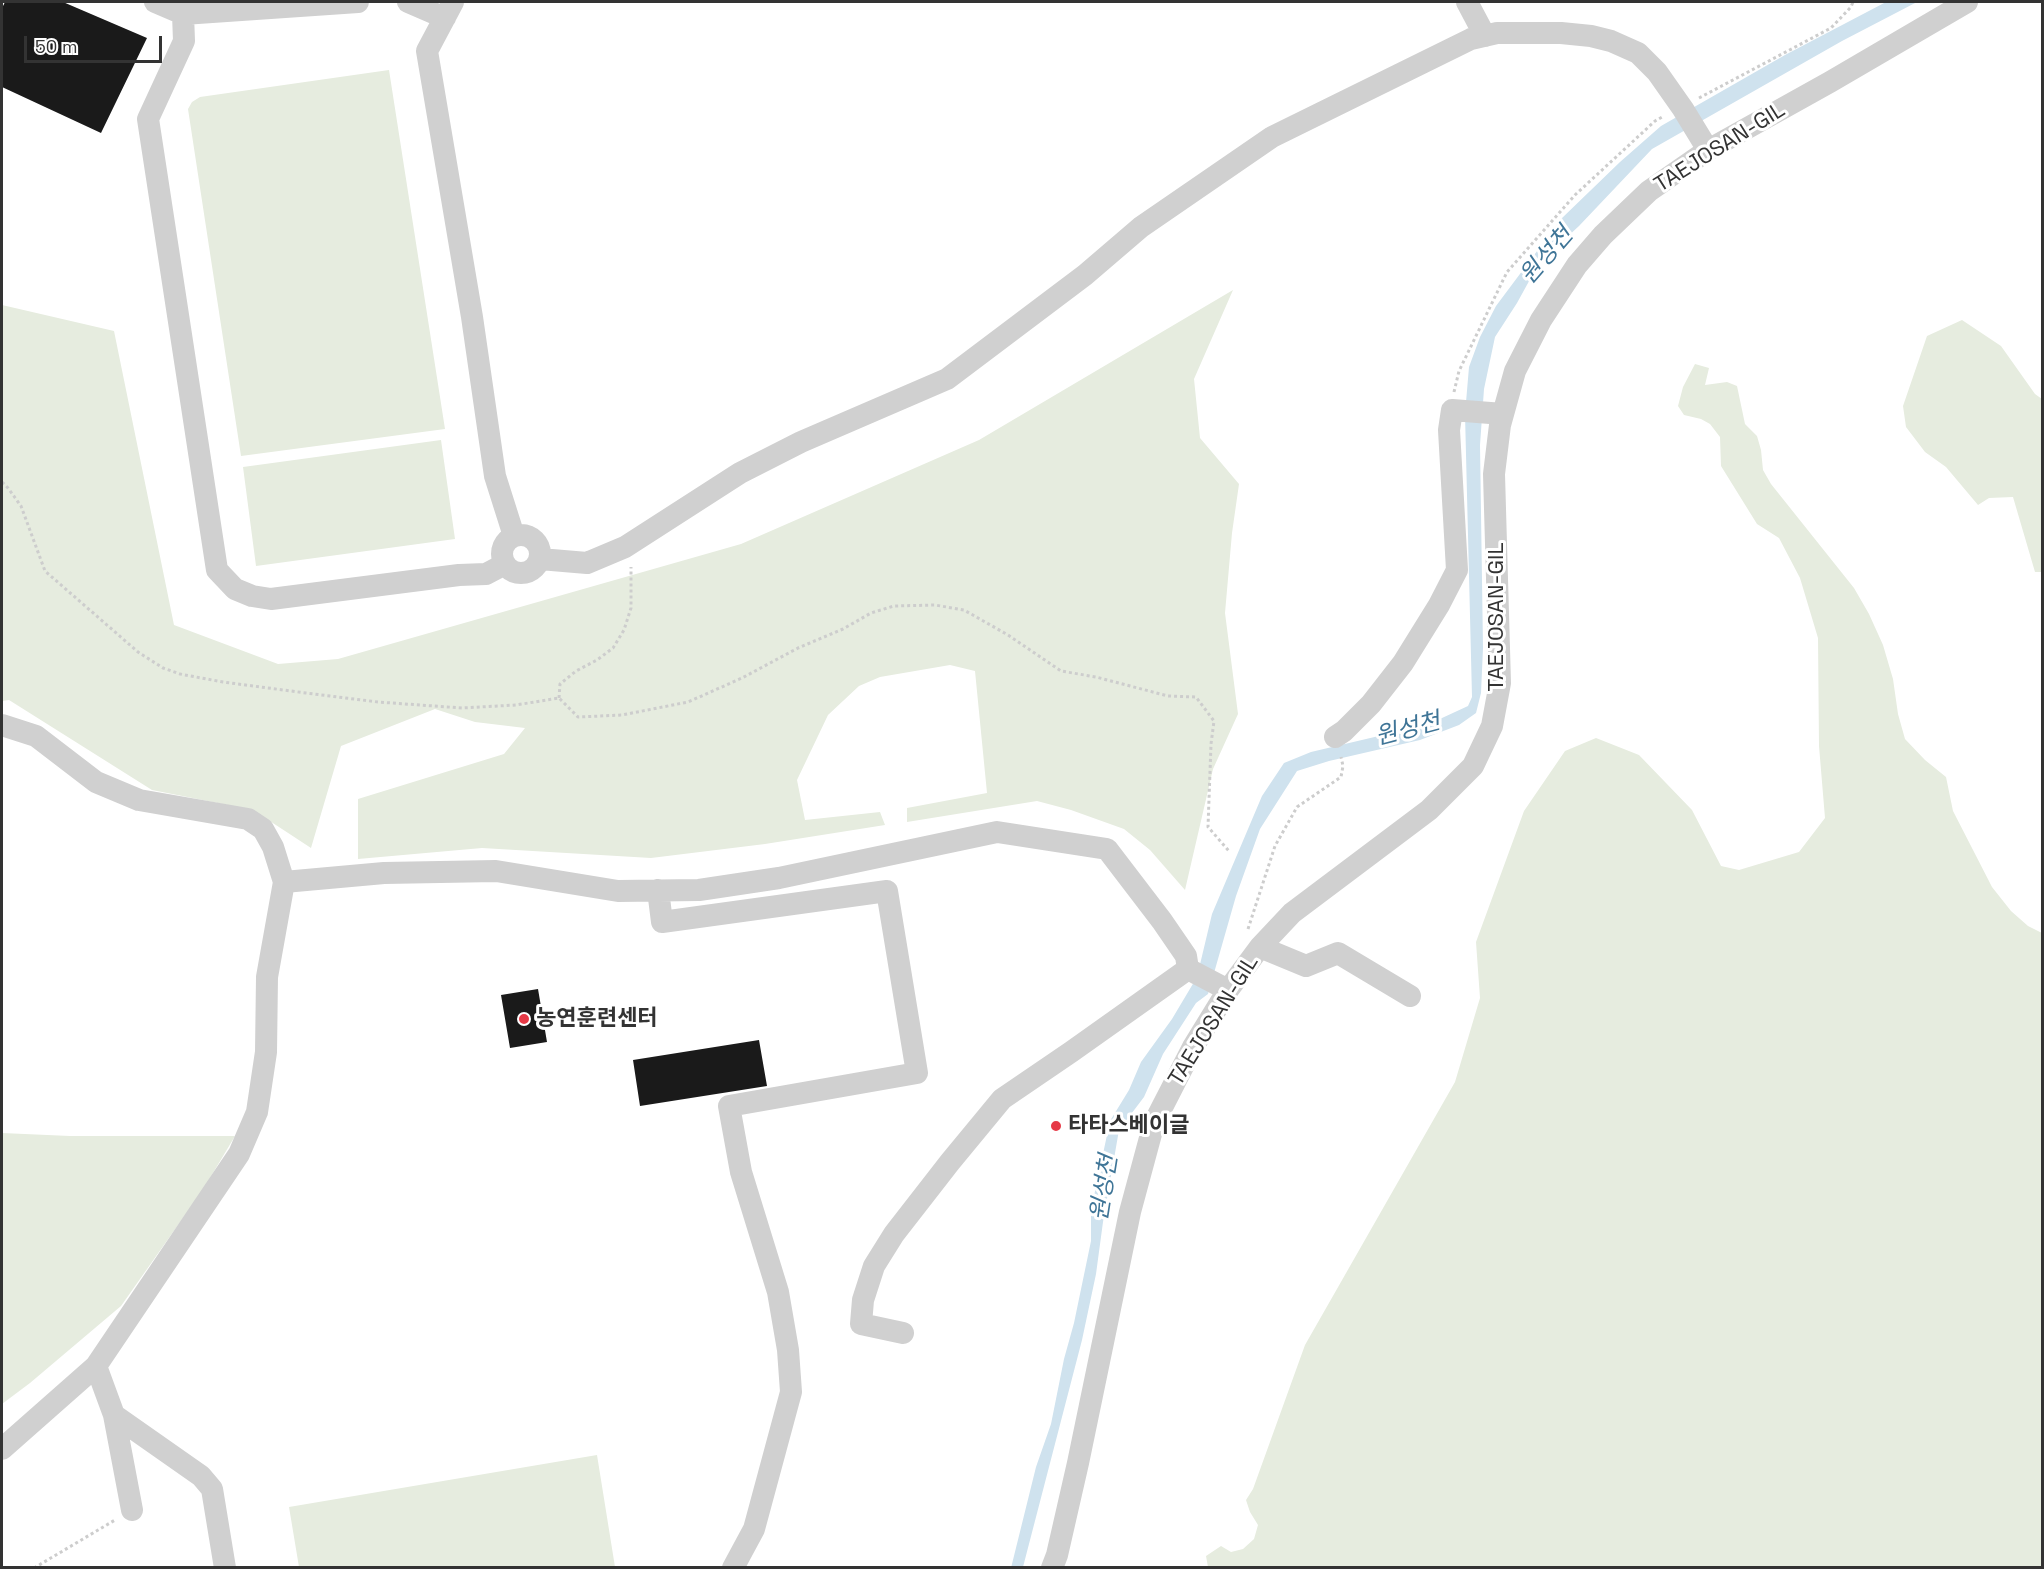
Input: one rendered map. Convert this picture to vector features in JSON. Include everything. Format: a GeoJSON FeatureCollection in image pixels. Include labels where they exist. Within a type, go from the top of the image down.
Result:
{"type":"FeatureCollection","features":[{"type":"Feature","properties":{"kind":"street"},"geometry":{"type":"LineString","coordinates":[[155,2],[183,14],[358,2]]}},
{"type":"Feature","properties":{"kind":"street"},"geometry":{"type":"LineString","coordinates":[[408,2],[449,10],[427,51],[472,317],[495,476],[514,536]]}},
{"type":"Feature","properties":{"kind":"street"},"geometry":{"type":"LineString","coordinates":[[1467,2],[1485,36]]}},
{"type":"Feature","properties":{"kind":"street","name":"TAEJOSAN-GIL"},"geometry":{"type":"LineString","coordinates":[[1052,1568],[1057,1556],[1078,1463],[1130,1212],[1154,1124],[1224,987],[1253,940],[1429,810],[1473,766],[1492,726],[1500,683],[1494,474],[1496,414],[1541,320],[1577,265],[1649,191],[1708,150],[1967,2]]}},
{"type":"Feature","properties":{"kind":"street"},"geometry":{"type":"LineString","coordinates":[[183,14],[184,40],[148,119],[218,570],[235,589],[252,596],[271,599],[459,575],[486,574],[505,564]]}},
{"type":"Feature","properties":{"kind":"street"},"geometry":{"type":"LineString","coordinates":[[540,559],[587,563],[630,545],[740,473],[801,442],[947,379],[1085,275],[1141,227],[1272,137],[1461,44],[1485,36],[1522,32],[1591,36],[1611,41],[1638,53],[1657,72],[1708,150]]}},
{"type":"Feature","properties":{"kind":"street"},"geometry":{"type":"LineString","coordinates":[[1335,736],[1344,731],[1371,704],[1403,663],[1439,605],[1457,570],[1449,430],[1454,411],[1496,414]]}},
{"type":"Feature","properties":{"kind":"street"},"geometry":{"type":"LineString","coordinates":[[524,534],[536,540],[541,552],[540,559],[533,569],[527,572],[515,572],[505,564],[503,547],[506,541],[514,536],[524,534]]}},
{"type":"Feature","properties":{"kind":"street"},"geometry":{"type":"LineString","coordinates":[[2,725],[36,736],[96,782],[139,800],[248,819],[263,829],[273,847],[284,882],[267,977],[266,1052],[257,1112],[239,1154],[96,1366],[2,1449]]}},
{"type":"Feature","properties":{"kind":"street"},"geometry":{"type":"LineString","coordinates":[[284,882],[384,873],[496,871],[618,891],[699,890],[779,878],[997,832],[1107,849],[1186,956],[1192,970],[1224,987]]}},
{"type":"Feature","properties":{"kind":"street"},"geometry":{"type":"LineString","coordinates":[[658,890],[662,922],[887,891],[917,1072],[729,1106],[741,1172],[778,1292],[788,1350],[791,1392],[754,1529],[733,1568]]}},
{"type":"Feature","properties":{"kind":"street"},"geometry":{"type":"LineString","coordinates":[[1253,940],[1306,966],[1338,953],[1410,996]]}},
{"type":"Feature","properties":{"kind":"street"},"geometry":{"type":"LineString","coordinates":[[903,1333],[861,1324],[863,1300],[874,1266],[894,1234],[950,1162],[1002,1099],[1192,970]]}},
{"type":"Feature","properties":{"kind":"street"},"geometry":{"type":"LineString","coordinates":[[96,1366],[114,1415],[132,1510]]}},
{"type":"Feature","properties":{"kind":"street"},"geometry":{"type":"LineString","coordinates":[[114,1415],[201,1476],[212,1489],[225,1568]]}},
{"type":"Feature","properties":{"kind":"path"},"geometry":{"type":"LineString","coordinates":[[1454,411],[1459,371],[1507,272],[1575,195],[1655,121],[1831,28],[1853,2]]}},
{"type":"Feature","properties":{"kind":"path"},"geometry":{"type":"LineString","coordinates":[[2,482],[21,506],[45,572],[138,652],[163,668],[180,674],[223,682],[378,702],[462,708],[516,705],[559,698]]}},
{"type":"Feature","properties":{"kind":"path"},"geometry":{"type":"LineString","coordinates":[[630,545],[631,608],[624,630],[613,648],[597,660],[576,670],[560,684],[559,698],[578,717],[622,715],[688,702],[742,678],[798,648],[843,629],[871,613],[894,606],[935,605],[964,610],[1008,635],[1061,671],[1095,677],[1168,696],[1196,697],[1214,721],[1208,827],[1229,851]]}},
{"type":"Feature","properties":{"kind":"path"},"geometry":{"type":"LineString","coordinates":[[1253,940],[1275,846],[1297,807],[1341,777],[1343,766]]}},
{"type":"Feature","properties":{"kind":"path"},"geometry":{"type":"LineString","coordinates":[[34,1568],[132,1510]]}},
{"type":"Feature","properties":{"kind":"shaded area"},"geometry":{"type":"Polygon","coordinates":[[[389,70],[445,429],[241,456],[188,109],[192,102],[200,97],[389,70]]]}},
{"type":"Feature","properties":{"kind":"shaded area"},"geometry":{"type":"Polygon","coordinates":[[[1233,290],[1194,379],[1200,438],[1239,484],[1225,613],[1238,714],[1213,769],[1185,890],[1150,850],[1124,829],[1071,810],[1037,801],[907,822],[907,808],[987,793],[975,671],[950,665],[880,677],[859,686],[828,715],[797,780],[805,820],[880,812],[885,825],[765,844],[651,858],[482,848],[358,859],[358,799],[504,754],[525,728],[475,722],[435,709],[341,746],[311,848],[253,810],[152,790],[9,700],[2,701],[2,305],[114,331],[174,625],[278,664],[338,659],[741,544],[979,440],[1233,290]]]}},
{"type":"Feature","properties":{"kind":"shaded area"},"geometry":{"type":"Polygon","coordinates":[[[1962,320],[2001,346],[2035,394],[2042,399],[2042,572],[2035,572],[2013,497],[1989,498],[1978,505],[1946,467],[1925,452],[1906,427],[1903,406],[1927,336],[1962,320]]]}},
{"type":"Feature","properties":{"kind":"shaded area"},"geometry":{"type":"Polygon","coordinates":[[[1695,364],[1709,368],[1705,385],[1727,382],[1737,386],[1745,424],[1757,436],[1763,470],[1771,484],[1854,588],[1869,614],[1883,645],[1893,679],[1898,714],[1905,739],[1925,760],[1946,777],[1953,811],[1992,887],[2011,911],[2028,926],[2042,933],[2042,1567],[1208,1567],[1206,1556],[1221,1546],[1231,1552],[1243,1549],[1254,1539],[1258,1525],[1246,1500],[1253,1489],[1305,1345],[1455,1082],[1480,998],[1476,942],[1524,811],[1565,751],[1596,738],[1639,755],[1692,810],[1721,866],[1739,870],[1799,852],[1825,818],[1819,746],[1818,638],[1800,578],[1779,538],[1757,524],[1721,466],[1720,437],[1710,424],[1684,415],[1678,406],[1683,387],[1695,364]]]}},
{"type":"Feature","properties":{"kind":"shaded area"},"geometry":{"type":"Polygon","coordinates":[[[441,440],[455,539],[256,566],[243,467],[441,440]]]}},
{"type":"Feature","properties":{"kind":"shaded area"},"geometry":{"type":"Polygon","coordinates":[[[2,1133],[70,1136],[235,1136],[204,1188],[121,1306],[2,1404],[2,1133]]]}},
{"type":"Feature","properties":{"kind":"shaded area"},"geometry":{"type":"Polygon","coordinates":[[[597,1455],[615,1567],[299,1567],[289,1507],[597,1455]]]}},
{"type":"Feature","properties":{"kind":"water","name":"원성천"},"geometry":{"type":"Polygon","coordinates":[[[1886,2],[1917,2],[1842,41],[1652,149],[1579,226],[1539,263],[1495,337],[1484,389],[1480,445],[1483,648],[1481,693],[1476,713],[1459,725],[1420,740],[1329,761],[1297,771],[1260,829],[1236,896],[1208,994],[1196,1003],[1163,1054],[1144,1097],[1119,1130],[1096,1274],[1082,1340],[1023,1567],[1011,1568],[1036,1467],[1051,1424],[1074,1323],[1091,1241],[1091,1210],[1110,1121],[1129,1090],[1141,1062],[1172,1019],[1197,977],[1212,914],[1262,796],[1284,763],[1311,752],[1442,718],[1468,706],[1472,697],[1465,414],[1469,367],[1480,337],[1496,306],[1561,219],[1661,126],[1785,55],[1886,2]]]}},
{"type":"Feature","properties":{"kind":"building"},"geometry":{"type":"Polygon","coordinates":[[[5,2],[63,2],[147,38],[101,133],[2,87],[2,8],[5,2]]]}},
{"type":"Feature","properties":{"kind":"building","name":"농연훈련센터"},"geometry":{"type":"Polygon","coordinates":[[[538,989],[547,1042],[510,1048],[501,995],[538,989]]]}},
{"type":"Feature","properties":{"kind":"building"},"geometry":{"type":"Polygon","coordinates":[[[759,1040],[767,1086],[640,1106],[633,1060],[759,1040]]]}},
{"type":"Feature","properties":{"kind":"place","name":"농연훈련센터"},"geometry":{"type":"Point","coordinates":[524,1019]}},
{"type":"Feature","properties":{"kind":"place","name":"타타스베이글"},"geometry":{"type":"Point","coordinates":[1056,1126]}}]}
